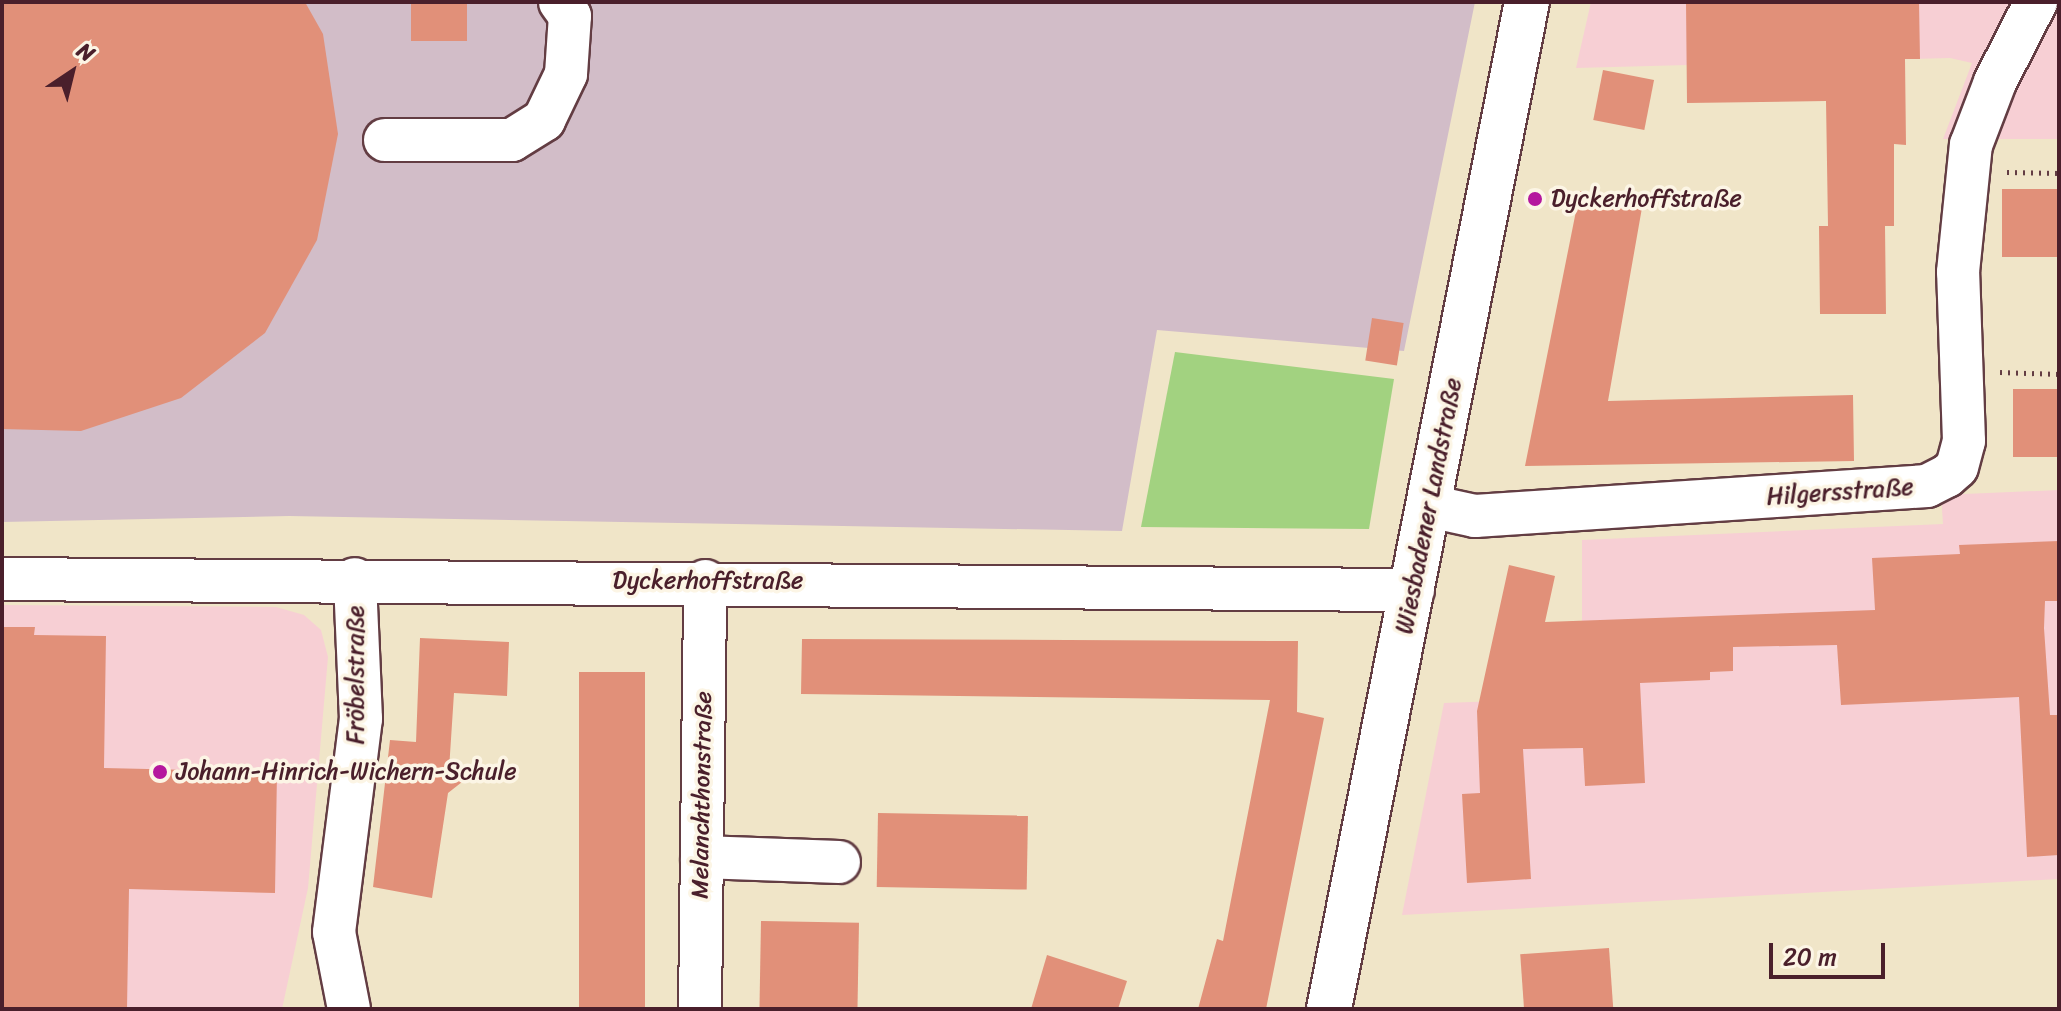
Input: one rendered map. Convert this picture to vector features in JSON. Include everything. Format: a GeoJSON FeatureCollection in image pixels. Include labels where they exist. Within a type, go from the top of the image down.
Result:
{"type":"FeatureCollection","features":[{"type":"Feature","properties":{"kind":"main road","name":"Wiesbadener Landstraße"},"geometry":{"type":"LineString","coordinates":[[1329,1009],[1527,2]]}},
{"type":"Feature","properties":{"kind":"street"},"geometry":{"type":"LineString","coordinates":[[385,140],[512,140],[544,120],[566,74],[570,16],[560,2]]}},
{"type":"Feature","properties":{"kind":"street","name":"Hilgersstraße"},"geometry":{"type":"LineString","coordinates":[[1429,506],[1475,516],[1927,486],[1957,467],[1964,441],[1958,272],[1971,145],[1995,82],[2036,2]]}},
{"type":"Feature","properties":{"kind":"street","name":"Dyckerhoffstraße"},"geometry":{"type":"LineString","coordinates":[[2,579],[705,581],[1413,590]]}},
{"type":"Feature","properties":{"kind":"street","name":"Fröbelstraße"},"geometry":{"type":"LineString","coordinates":[[349,1009],[334,932],[361,719],[355,579]]}},
{"type":"Feature","properties":{"kind":"street","name":"Melanchthonstraße"},"geometry":{"type":"LineString","coordinates":[[700,1009],[705,581]]}},
{"type":"Feature","properties":{"kind":"street"},"geometry":{"type":"LineString","coordinates":[[702,857],[839,862]]}},
{"type":"Feature","properties":{"kind":"path"},"geometry":{"type":"LineString","coordinates":[[1961,371],[2059,374]]}},
{"type":"Feature","properties":{"kind":"shaded area"},"geometry":{"type":"Polygon","coordinates":[[[2,2],[1475,2],[1404,351],[1157,330],[1122,531],[289,516],[2,522],[2,2]]]}},
{"type":"Feature","properties":{"kind":"shaded area"},"geometry":{"type":"Polygon","coordinates":[[[1591,2],[2059,2],[2059,139],[1943,139],[1972,63],[1950,58],[1576,68],[1591,2]]]}},
{"type":"Feature","properties":{"kind":"shaded area"},"geometry":{"type":"Polygon","coordinates":[[[2059,490],[2059,879],[1402,915],[1444,703],[1582,698],[1582,540],[1943,524],[1941,495],[2059,490]]]}},
{"type":"Feature","properties":{"kind":"shaded area","name":"Johann-Hinrich-Wichern-Schule"},"geometry":{"type":"Polygon","coordinates":[[[2,605],[276,607],[304,615],[321,630],[328,657],[308,888],[282,1009],[2,1009],[2,605]]]}},
{"type":"Feature","properties":{"kind":"green space"},"geometry":{"type":"Polygon","coordinates":[[[1175,352],[1394,379],[1369,529],[1141,527],[1175,352]]]}},
{"type":"Feature","properties":{"kind":"building"},"geometry":{"type":"Polygon","coordinates":[[[2,2],[305,2],[323,34],[338,134],[317,240],[265,333],[181,398],[81,431],[2,429],[2,2]]]}},
{"type":"Feature","properties":{"kind":"building"},"geometry":{"type":"Polygon","coordinates":[[[411,2],[467,2],[467,41],[411,41],[411,2]]]}},
{"type":"Feature","properties":{"kind":"building"},"geometry":{"type":"Polygon","coordinates":[[[1686,2],[1919,2],[1920,59],[1905,59],[1906,145],[1894,144],[1894,226],[1885,226],[1886,314],[1820,314],[1819,226],[1828,226],[1826,101],[1687,103],[1686,2]]]}},
{"type":"Feature","properties":{"kind":"building"},"geometry":{"type":"Polygon","coordinates":[[[1603,70],[1654,80],[1644,130],[1593,120],[1603,70]]]}},
{"type":"Feature","properties":{"kind":"building"},"geometry":{"type":"Polygon","coordinates":[[[2002,189],[2059,189],[2059,257],[2002,257],[2002,189]]]}},
{"type":"Feature","properties":{"kind":"building"},"geometry":{"type":"Polygon","coordinates":[[[1580,191],[1643,202],[1608,401],[1853,395],[1854,461],[1525,466],[1580,191]]]}},
{"type":"Feature","properties":{"kind":"building"},"geometry":{"type":"Polygon","coordinates":[[[1372,318],[1404,323],[1397,365],[1365,360],[1372,318]]]}},
{"type":"Feature","properties":{"kind":"building"},"geometry":{"type":"Polygon","coordinates":[[[2013,389],[2059,389],[2059,457],[2013,457],[2013,389]]]}},
{"type":"Feature","properties":{"kind":"building"},"geometry":{"type":"Polygon","coordinates":[[[2059,541],[2059,601],[2045,601],[2044,628],[2050,715],[2059,715],[2059,855],[2027,857],[2019,697],[1841,705],[1837,645],[1733,647],[1733,671],[1710,672],[1710,680],[1640,683],[1645,783],[1585,786],[1583,748],[1523,749],[1531,879],[1467,883],[1462,794],[1480,793],[1477,711],[1509,565],[1555,576],[1545,622],[1875,610],[1872,558],[1960,554],[1959,545],[2059,541]]]}},
{"type":"Feature","properties":{"kind":"building"},"geometry":{"type":"Polygon","coordinates":[[[2,627],[35,627],[34,635],[106,636],[104,768],[277,772],[275,893],[129,889],[127,1009],[2,1009],[2,627]]]}},
{"type":"Feature","properties":{"kind":"building"},"geometry":{"type":"Polygon","coordinates":[[[420,638],[509,642],[507,696],[454,693],[449,770],[462,782],[448,793],[432,898],[373,887],[390,740],[416,742],[420,638]]]}},
{"type":"Feature","properties":{"kind":"building"},"geometry":{"type":"Polygon","coordinates":[[[802,639],[1298,641],[1297,712],[1324,718],[1266,1009],[1198,1009],[1217,939],[1223,941],[1270,700],[801,694],[802,639]]]}},
{"type":"Feature","properties":{"kind":"building"},"geometry":{"type":"Polygon","coordinates":[[[579,672],[645,672],[645,1009],[579,1009],[579,672]]]}},
{"type":"Feature","properties":{"kind":"building"},"geometry":{"type":"Polygon","coordinates":[[[878,813],[1028,816],[1027,890],[877,887],[878,813]]]}},
{"type":"Feature","properties":{"kind":"building"},"geometry":{"type":"Polygon","coordinates":[[[761,921],[859,923],[857,1009],[759,1009],[761,921]]]}},
{"type":"Feature","properties":{"kind":"building"},"geometry":{"type":"Polygon","coordinates":[[[1609,948],[1613,1009],[1524,1009],[1520,954],[1609,948]]]}},
{"type":"Feature","properties":{"kind":"building"},"geometry":{"type":"Polygon","coordinates":[[[1047,955],[1127,981],[1118,1009],[1031,1009],[1047,955]]]}},
{"type":"Feature","properties":{"kind":"place","name":"Dyckerhoffstraße"},"geometry":{"type":"Point","coordinates":[1535,199]}},
{"type":"Feature","properties":{"kind":"place","name":"Johann-Hinrich-Wichern-Schule"},"geometry":{"type":"Point","coordinates":[160,772]}}]}
